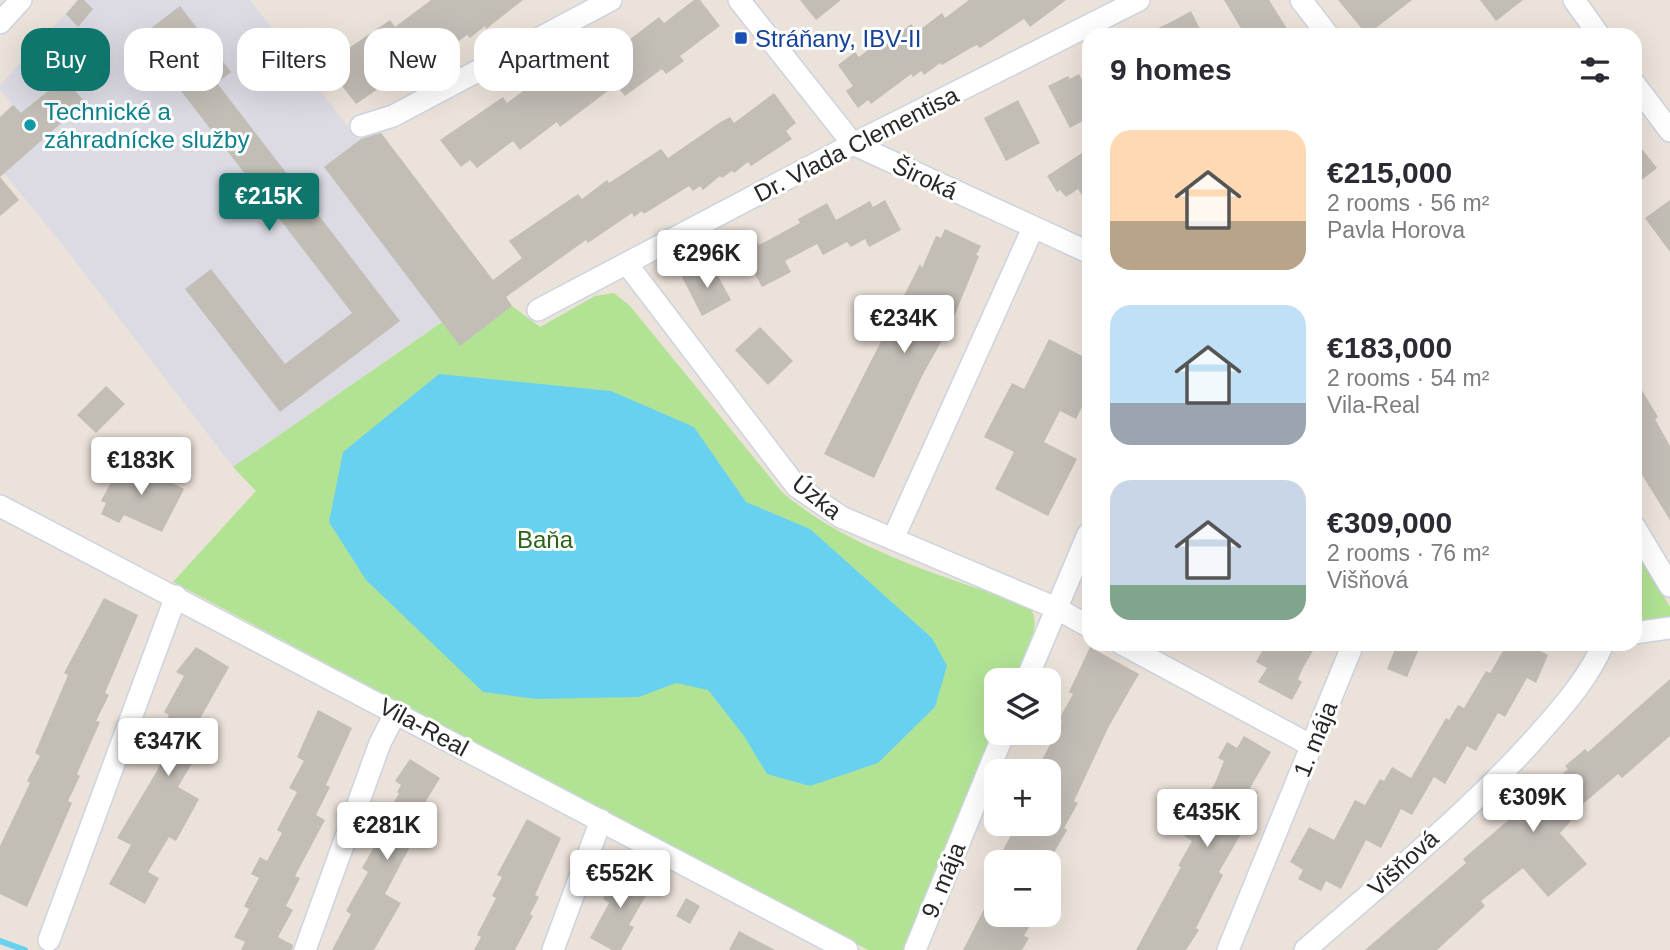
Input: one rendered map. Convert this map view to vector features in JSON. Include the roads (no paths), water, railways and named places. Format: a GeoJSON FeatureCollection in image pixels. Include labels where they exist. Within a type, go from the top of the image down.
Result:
{"type":"FeatureCollection","features":[{"type":"Feature","properties":{"kind":"street"},"geometry":{"type":"LineString","coordinates":[[0,23],[21,0]]}},
{"type":"Feature","properties":{"kind":"street"},"geometry":{"type":"LineString","coordinates":[[361,126],[393,116],[611,0]]}},
{"type":"Feature","properties":{"kind":"street","name":"Široká"},"geometry":{"type":"LineString","coordinates":[[739,0],[853,144],[1082,249]]}},
{"type":"Feature","properties":{"kind":"street","name":"Dr. Vlada Clementisa"},"geometry":{"type":"LineString","coordinates":[[1083,28],[1139,0]]}},
{"type":"Feature","properties":{"kind":"street"},"geometry":{"type":"LineString","coordinates":[[1301,0],[1323,28]]}},
{"type":"Feature","properties":{"kind":"street"},"geometry":{"type":"LineString","coordinates":[[1574,0],[1594,28]]}},
{"type":"Feature","properties":{"kind":"street","name":"Dr. Vlada Clementisa"},"geometry":{"type":"LineString","coordinates":[[538,310],[853,144],[1082,29]]}},
{"type":"Feature","properties":{"kind":"street"},"geometry":{"type":"LineString","coordinates":[[1642,94],[1670,131]]}},
{"type":"Feature","properties":{"kind":"street"},"geometry":{"type":"LineString","coordinates":[[893,539],[1033,228]]}},
{"type":"Feature","properties":{"kind":"street","name":"Úzka"},"geometry":{"type":"LineString","coordinates":[[627,264],[796,486],[841,517],[1056,608],[1082,623]]}},
{"type":"Feature","properties":{"kind":"street","name":"Vila-Real"},"geometry":{"type":"LineString","coordinates":[[0,506],[601,820],[818,943],[847,950]]}},
{"type":"Feature","properties":{"kind":"street"},"geometry":{"type":"LineString","coordinates":[[1642,539],[1670,586]]}},
{"type":"Feature","properties":{"kind":"street"},"geometry":{"type":"LineString","coordinates":[[1031,668],[1082,548]]}},
{"type":"Feature","properties":{"kind":"street"},"geometry":{"type":"LineString","coordinates":[[49,940],[176,596]]}},
{"type":"Feature","properties":{"kind":"street"},"geometry":{"type":"LineString","coordinates":[[1642,632],[1670,628]]}},
{"type":"Feature","properties":{"kind":"street"},"geometry":{"type":"LineString","coordinates":[[1135,651],[1312,746]]}},
{"type":"Feature","properties":{"kind":"street","name":"1. mája"},"geometry":{"type":"LineString","coordinates":[[1228,950],[1350,651]]}},
{"type":"Feature","properties":{"kind":"street","name":"Višňová"},"geometry":{"type":"LineString","coordinates":[[1306,950],[1514,762],[1567,701],[1599,651]]}},
{"type":"Feature","properties":{"kind":"street"},"geometry":{"type":"LineString","coordinates":[[305,950],[380,743],[396,712]]}},
{"type":"Feature","properties":{"kind":"street","name":"9. mája"},"geometry":{"type":"LineString","coordinates":[[915,950],[999,745]]}},
{"type":"Feature","properties":{"kind":"street"},"geometry":{"type":"LineString","coordinates":[[553,950],[601,820]]}},
{"type":"Feature","properties":{"kind":"water","name":"Baňa"},"geometry":{"type":"Polygon","coordinates":[[[439,374],[611,391],[694,427],[746,502],[810,529],[932,638],[947,666],[935,707],[878,763],[810,786],[767,774],[744,736],[708,690],[676,683],[639,697],[536,699],[483,692],[366,580],[329,522],[343,452],[439,374]]]}},
{"type":"Feature","properties":{"kind":"waterway"},"geometry":{"type":"LineString","coordinates":[[0,941],[25,950]]}},
{"type":"Feature","properties":{"kind":"place","name":"Stráňany, IBV-II"},"geometry":{"type":"Point","coordinates":[741,38]}},
{"type":"Feature","properties":{"kind":"place","name":"Technické a záhradnícke služby"},"geometry":{"type":"Point","coordinates":[30,125]}}]}
